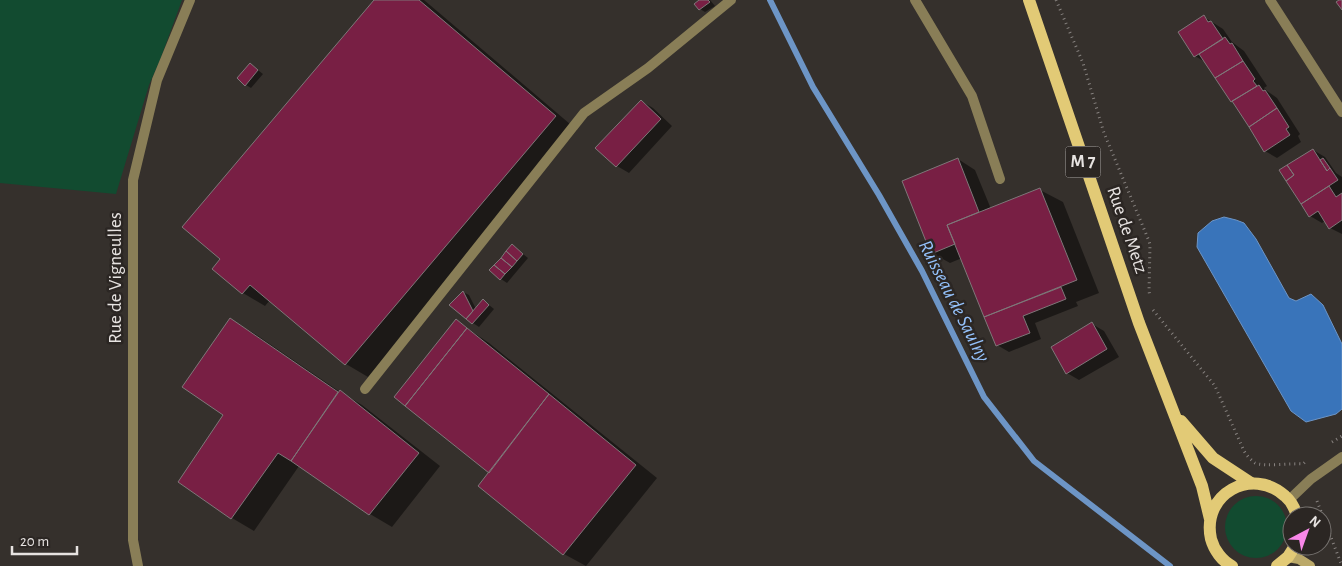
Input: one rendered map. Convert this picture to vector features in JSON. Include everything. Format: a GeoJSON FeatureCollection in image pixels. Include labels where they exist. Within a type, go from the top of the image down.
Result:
{"type":"FeatureCollection","features":[{"type":"Feature","properties":{"kind":"main road","name":"Rue de Metz"},"geometry":{"type":"LineString","coordinates":[[1029,0],[1139,323],[1202,486],[1210,519],[1213,544],[1219,555],[1232,566]]}},
{"type":"Feature","properties":{"kind":"main road","name":"Rue de Metz"},"geometry":{"type":"LineString","coordinates":[[1174,413],[1213,458],[1251,483]]}},
{"type":"Feature","properties":{"kind":"main road"},"geometry":{"type":"LineString","coordinates":[[1210,519],[1216,505],[1225,494],[1237,486],[1251,483],[1265,484],[1278,490],[1293,506]]}},
{"type":"Feature","properties":{"kind":"main road"},"geometry":{"type":"LineString","coordinates":[[1277,566],[1287,556]]}},
{"type":"Feature","properties":{"kind":"street","name":"Rue de Vigneulles"},"geometry":{"type":"LineString","coordinates":[[138,566],[133,540],[132,180],[157,80],[190,0]]}},
{"type":"Feature","properties":{"kind":"street"},"geometry":{"type":"LineString","coordinates":[[366,389],[584,113],[648,68],[731,0]]}},
{"type":"Feature","properties":{"kind":"street"},"geometry":{"type":"LineString","coordinates":[[915,0],[972,96],[1000,179]]}},
{"type":"Feature","properties":{"kind":"street"},"geometry":{"type":"LineString","coordinates":[[1270,0],[1342,112]]}},
{"type":"Feature","properties":{"kind":"street"},"geometry":{"type":"LineString","coordinates":[[1289,500],[1311,479],[1342,457]]}},
{"type":"Feature","properties":{"kind":"street"},"geometry":{"type":"LineString","coordinates":[[1296,556],[1310,566]]}},
{"type":"Feature","properties":{"kind":"path"},"geometry":{"type":"LineString","coordinates":[[1056,0],[1083,63],[1104,133],[1149,241],[1150,300]]}},
{"type":"Feature","properties":{"kind":"path"},"geometry":{"type":"LineString","coordinates":[[1152,308],[1212,382],[1244,451],[1252,460],[1257,464],[1265,465],[1303,464],[1311,458]]}},
{"type":"Feature","properties":{"kind":"path"},"geometry":{"type":"LineString","coordinates":[[1326,447],[1342,436]]}},
{"type":"Feature","properties":{"kind":"path"},"geometry":{"type":"LineString","coordinates":[[1317,501],[1342,566]]}},
{"type":"Feature","properties":{"kind":"green space"},"geometry":{"type":"Polygon","coordinates":[[[0,0],[182,0],[149,85],[116,194],[0,183],[0,0]]]}},
{"type":"Feature","properties":{"kind":"green space"},"geometry":{"type":"Polygon","coordinates":[[[1256,496],[1268,498],[1282,510],[1282,544],[1278,549],[1268,556],[1256,558],[1244,556],[1234,549],[1227,539],[1225,527],[1227,515],[1234,505],[1244,498],[1256,496]]]}},
{"type":"Feature","properties":{"kind":"water"},"geometry":{"type":"Polygon","coordinates":[[[1224,217],[1244,223],[1256,239],[1289,298],[1296,301],[1311,294],[1323,305],[1342,344],[1342,409],[1336,414],[1306,422],[1291,411],[1197,247],[1198,233],[1212,221],[1224,217]]]}},
{"type":"Feature","properties":{"kind":"building"},"geometry":{"type":"Polygon","coordinates":[[[374,0],[419,0],[556,116],[345,365],[250,285],[242,294],[212,269],[220,259],[182,227],[374,0]]]}},
{"type":"Feature","properties":{"kind":"building"},"geometry":{"type":"Polygon","coordinates":[[[699,0],[708,0],[710,2],[699,10],[694,4],[699,0]]]}},
{"type":"Feature","properties":{"kind":"building"},"geometry":{"type":"Polygon","coordinates":[[[1342,0],[1342,10],[1336,2],[1342,0]]]}},
{"type":"Feature","properties":{"kind":"building"},"geometry":{"type":"Polygon","coordinates":[[[1204,15],[1208,22],[1211,21],[1223,39],[1194,57],[1178,32],[1204,15]]]}},
{"type":"Feature","properties":{"kind":"building"},"geometry":{"type":"Polygon","coordinates":[[[1225,37],[1230,44],[1232,43],[1243,61],[1215,78],[1199,54],[1225,37]]]}},
{"type":"Feature","properties":{"kind":"building"},"geometry":{"type":"Polygon","coordinates":[[[1243,61],[1255,79],[1253,81],[1257,86],[1231,102],[1215,78],[1243,61]]]}},
{"type":"Feature","properties":{"kind":"building"},"geometry":{"type":"Polygon","coordinates":[[[250,63],[258,70],[245,86],[237,78],[250,63]]]}},
{"type":"Feature","properties":{"kind":"building"},"geometry":{"type":"Polygon","coordinates":[[[1259,85],[1263,91],[1265,90],[1277,108],[1249,127],[1232,101],[1259,85]]]}},
{"type":"Feature","properties":{"kind":"building"},"geometry":{"type":"Polygon","coordinates":[[[641,100],[661,119],[616,167],[595,148],[641,100]]]}},
{"type":"Feature","properties":{"kind":"building"},"geometry":{"type":"Polygon","coordinates":[[[1277,108],[1289,127],[1286,129],[1290,135],[1264,152],[1249,127],[1277,108]]]}},
{"type":"Feature","properties":{"kind":"building"},"geometry":{"type":"Polygon","coordinates":[[[1313,149],[1327,171],[1330,168],[1338,180],[1301,204],[1286,181],[1294,175],[1287,165],[1313,149]]]}},
{"type":"Feature","properties":{"kind":"building"},"geometry":{"type":"Polygon","coordinates":[[[958,158],[979,212],[947,225],[955,244],[931,254],[902,181],[958,158]]]}},
{"type":"Feature","properties":{"kind":"building"},"geometry":{"type":"Polygon","coordinates":[[[1323,158],[1330,168],[1327,171],[1320,160],[1323,158]]]}},
{"type":"Feature","properties":{"kind":"building"},"geometry":{"type":"Polygon","coordinates":[[[1287,165],[1294,175],[1286,181],[1279,170],[1287,165]]]}},
{"type":"Feature","properties":{"kind":"building"},"geometry":{"type":"Polygon","coordinates":[[[1329,186],[1336,197],[1342,193],[1342,220],[1329,229],[1318,211],[1309,217],[1301,204],[1329,186]]]}},
{"type":"Feature","properties":{"kind":"building"},"geometry":{"type":"Polygon","coordinates":[[[1040,188],[1077,280],[984,317],[947,225],[1040,188]]]}},
{"type":"Feature","properties":{"kind":"building"},"geometry":{"type":"Polygon","coordinates":[[[512,244],[523,254],[517,261],[506,251],[512,244]]]}},
{"type":"Feature","properties":{"kind":"building"},"geometry":{"type":"Polygon","coordinates":[[[506,251],[517,261],[512,267],[501,258],[506,251]]]}},
{"type":"Feature","properties":{"kind":"building"},"geometry":{"type":"Polygon","coordinates":[[[501,258],[512,267],[505,274],[494,265],[501,258]]]}},
{"type":"Feature","properties":{"kind":"building"},"geometry":{"type":"Polygon","coordinates":[[[494,265],[505,274],[500,280],[489,270],[494,265]]]}},
{"type":"Feature","properties":{"kind":"building"},"geometry":{"type":"Polygon","coordinates":[[[1061,287],[1066,299],[1023,316],[1030,333],[996,346],[984,317],[1061,287]]]}},
{"type":"Feature","properties":{"kind":"building"},"geometry":{"type":"Polygon","coordinates":[[[463,291],[473,311],[466,319],[449,305],[463,291]]]}},
{"type":"Feature","properties":{"kind":"building"},"geometry":{"type":"Polygon","coordinates":[[[483,299],[489,305],[472,324],[466,319],[483,299]]]}},
{"type":"Feature","properties":{"kind":"building"},"geometry":{"type":"Polygon","coordinates":[[[230,318],[338,392],[291,461],[278,453],[231,519],[178,482],[223,415],[182,387],[230,318]]]}},
{"type":"Feature","properties":{"kind":"building"},"geometry":{"type":"Polygon","coordinates":[[[456,319],[467,328],[405,406],[394,397],[456,319]]]}},
{"type":"Feature","properties":{"kind":"building"},"geometry":{"type":"Polygon","coordinates":[[[1092,322],[1107,349],[1066,374],[1051,347],[1092,322]]]}},
{"type":"Feature","properties":{"kind":"building"},"geometry":{"type":"Polygon","coordinates":[[[467,328],[549,394],[489,473],[405,406],[467,328]]]}},
{"type":"Feature","properties":{"kind":"building"},"geometry":{"type":"Polygon","coordinates":[[[340,390],[419,453],[369,515],[291,461],[340,390]]]}},
{"type":"Feature","properties":{"kind":"building"},"geometry":{"type":"Polygon","coordinates":[[[549,394],[636,465],[563,555],[478,486],[549,394]]]}},
{"type":"Feature","properties":{"kind":"waterway","name":"Ruisseau de Saulny"},"geometry":{"type":"LineString","coordinates":[[770,0],[813,87],[879,195],[922,271],[984,397],[1034,461],[1170,566]]}}]}
